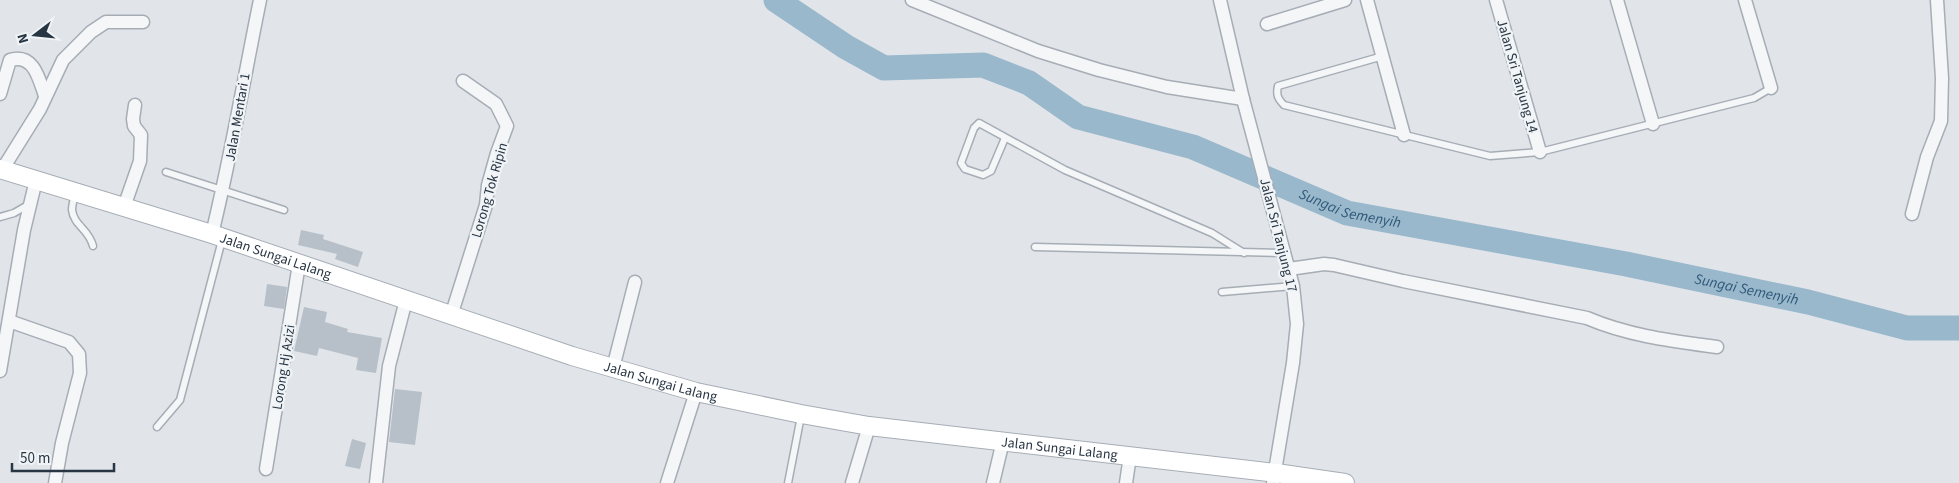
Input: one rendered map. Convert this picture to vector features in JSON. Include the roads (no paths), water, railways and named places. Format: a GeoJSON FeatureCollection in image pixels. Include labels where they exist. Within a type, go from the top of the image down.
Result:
{"type":"FeatureCollection","features":[{"type":"Feature","properties":{"kind":"street","name":"Jalan Mentari 1"},"geometry":{"type":"LineString","coordinates":[[217,236],[223,190],[260,0]]}},
{"type":"Feature","properties":{"kind":"street"},"geometry":{"type":"LineString","coordinates":[[912,0],[1038,51],[1090,67],[1167,87],[1243,99]]}},
{"type":"Feature","properties":{"kind":"street","name":"Jalan Sri Tanjung 17"},"geometry":{"type":"LineString","coordinates":[[1220,0],[1243,99],[1293,286],[1297,324],[1293,363],[1275,478]]}},
{"type":"Feature","properties":{"kind":"street"},"geometry":{"type":"LineString","coordinates":[[1267,24],[1345,0]]}},
{"type":"Feature","properties":{"kind":"street","name":"Jalan Sri Tanjung 14"},"geometry":{"type":"LineString","coordinates":[[1496,0],[1540,152]]}},
{"type":"Feature","properties":{"kind":"street"},"geometry":{"type":"LineString","coordinates":[[1617,0],[1653,124]]}},
{"type":"Feature","properties":{"kind":"street"},"geometry":{"type":"LineString","coordinates":[[1745,0],[1771,88]]}},
{"type":"Feature","properties":{"kind":"street"},"geometry":{"type":"LineString","coordinates":[[1912,214],[1927,157],[1941,121],[1942,78],[1937,0]]}},
{"type":"Feature","properties":{"kind":"street"},"geometry":{"type":"LineString","coordinates":[[1370,1],[1404,135]]}},
{"type":"Feature","properties":{"kind":"street"},"geometry":{"type":"LineString","coordinates":[[1,171],[40,109],[63,60],[91,32],[106,22],[143,22]]}},
{"type":"Feature","properties":{"kind":"street"},"geometry":{"type":"LineString","coordinates":[[0,94],[10,60],[18,58],[26,60],[34,67],[45,96]]}},
{"type":"Feature","properties":{"kind":"street","name":"Lorong Tok Ripin"},"geometry":{"type":"LineString","coordinates":[[451,316],[486,205],[488,185],[507,126],[496,104],[463,81]]}},
{"type":"Feature","properties":{"kind":"street"},"geometry":{"type":"LineString","coordinates":[[124,207],[140,161],[141,135],[134,126],[135,105]]}},
{"type":"Feature","properties":{"kind":"street","name":"Jalan Sungai Lalang"},"geometry":{"type":"LineString","coordinates":[[1,171],[217,236],[451,316],[696,392],[869,426],[1130,456],[1275,478],[1345,483]]}},
{"type":"Feature","properties":{"kind":"street"},"geometry":{"type":"LineString","coordinates":[[0,371],[36,180]]}},
{"type":"Feature","properties":{"kind":"street","name":"Lorong Hj Azizi"},"geometry":{"type":"LineString","coordinates":[[266,469],[299,264]]}},
{"type":"Feature","properties":{"kind":"street"},"geometry":{"type":"LineString","coordinates":[[1289,269],[1324,264],[1334,265],[1403,281],[1587,318],[1607,326],[1659,340],[1717,347]]}},
{"type":"Feature","properties":{"kind":"street"},"geometry":{"type":"LineString","coordinates":[[614,368],[635,282]]}},
{"type":"Feature","properties":{"kind":"street"},"geometry":{"type":"LineString","coordinates":[[376,483],[389,366],[406,300]]}},
{"type":"Feature","properties":{"kind":"street"},"geometry":{"type":"LineString","coordinates":[[9,321],[69,342],[79,354],[80,373],[62,443],[55,483]]}},
{"type":"Feature","properties":{"kind":"street"},"geometry":{"type":"LineString","coordinates":[[667,483],[696,392]]}},
{"type":"Feature","properties":{"kind":"street"},"geometry":{"type":"LineString","coordinates":[[852,483],[869,426]]}},
{"type":"Feature","properties":{"kind":"street"},"geometry":{"type":"LineString","coordinates":[[993,483],[1003,441]]}},
{"type":"Feature","properties":{"kind":"street"},"geometry":{"type":"LineString","coordinates":[[1126,483],[1130,456]]}},
{"type":"Feature","properties":{"kind":"lane"},"geometry":{"type":"LineString","coordinates":[[1383,56],[1278,86],[1279,100],[1284,105],[1490,156],[1540,152],[1754,98],[1771,88]]}},
{"type":"Feature","properties":{"kind":"lane"},"geometry":{"type":"LineString","coordinates":[[1005,138],[991,171],[983,175],[965,169],[961,163],[974,128],[979,123],[1065,170],[1212,233],[1244,253]]}},
{"type":"Feature","properties":{"kind":"lane"},"geometry":{"type":"LineString","coordinates":[[166,172],[284,210]]}},
{"type":"Feature","properties":{"kind":"lane"},"geometry":{"type":"LineString","coordinates":[[75,192],[72,210],[77,223],[91,236],[93,246]]}},
{"type":"Feature","properties":{"kind":"lane"},"geometry":{"type":"LineString","coordinates":[[0,217],[30,205]]}},
{"type":"Feature","properties":{"kind":"lane"},"geometry":{"type":"LineString","coordinates":[[157,427],[180,400],[217,236]]}},
{"type":"Feature","properties":{"kind":"lane"},"geometry":{"type":"LineString","coordinates":[[1034,247],[1285,253]]}},
{"type":"Feature","properties":{"kind":"lane"},"geometry":{"type":"LineString","coordinates":[[1222,292],[1293,286]]}},
{"type":"Feature","properties":{"kind":"lane"},"geometry":{"type":"LineString","coordinates":[[788,483],[801,414]]}},
{"type":"Feature","properties":{"kind":"waterway","name":"Sungai Semenyih"},"geometry":{"type":"LineString","coordinates":[[776,0],[846,47],[884,68],[983,65],[1029,83],[1078,117],[1193,147],[1347,213],[1626,264],[1808,302],[1907,328],[1959,328]]}}]}
